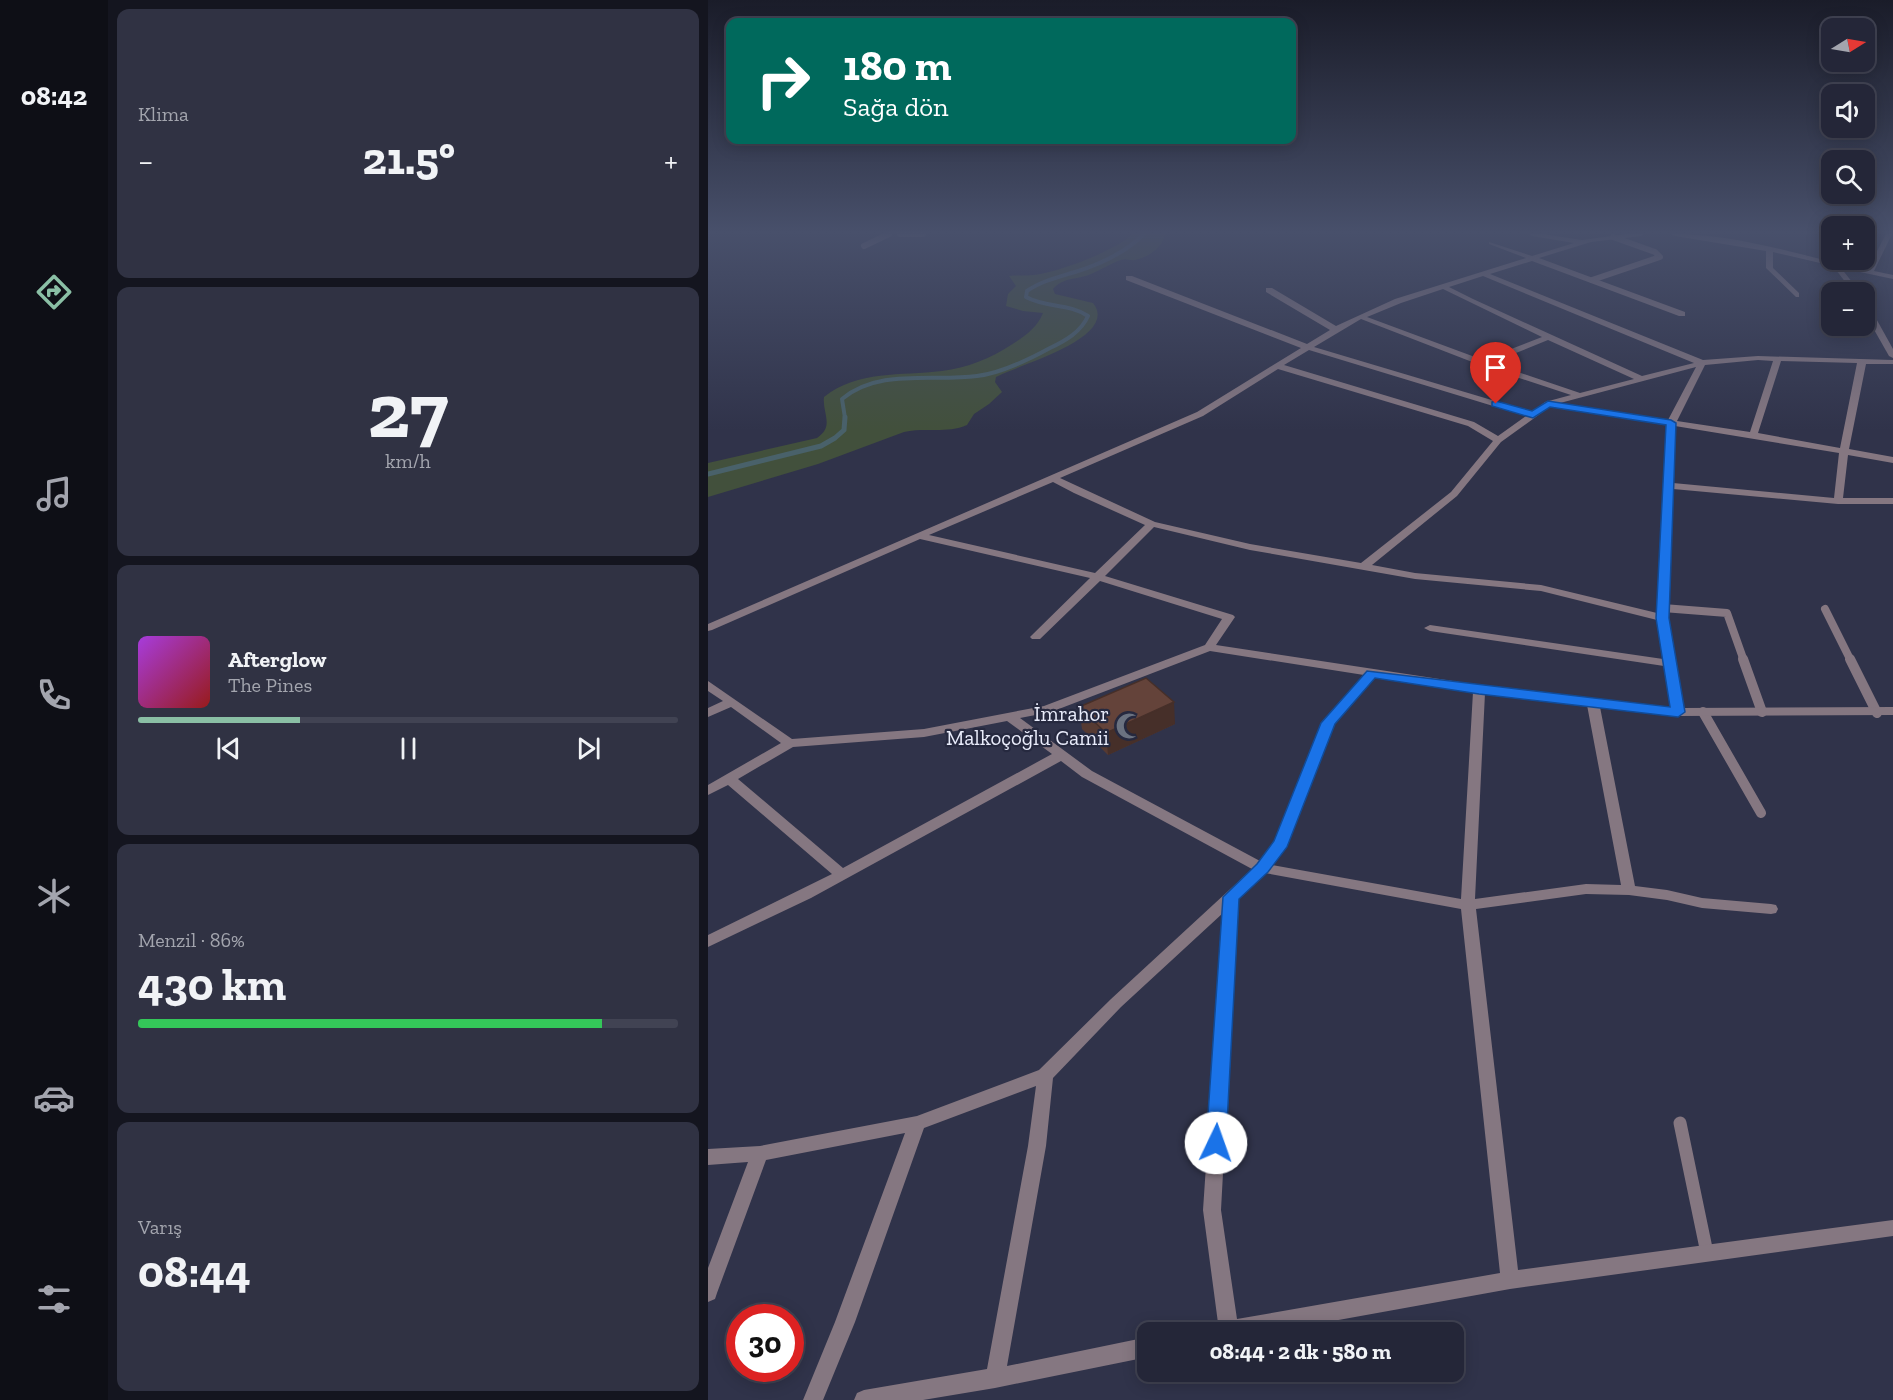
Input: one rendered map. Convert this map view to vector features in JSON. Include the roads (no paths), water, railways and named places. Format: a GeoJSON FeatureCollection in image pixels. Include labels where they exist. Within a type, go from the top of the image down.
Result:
{"type":"FeatureCollection","features":[{"type":"Feature","properties":{"kind":"street"},"geometry":{"type":"LineString","coordinates":[[1184,299],[1307,347],[1533,415]]}},
{"type":"Feature","properties":{"kind":"street"},"geometry":{"type":"LineString","coordinates":[[1285,299],[1336,330]]}},
{"type":"Feature","properties":{"kind":"street"},"geometry":{"type":"LineString","coordinates":[[708,628],[1200,414],[1361,316],[1409,299]]}},
{"type":"Feature","properties":{"kind":"street"},"geometry":{"type":"LineString","coordinates":[[1470,299],[1641,379]]}},
{"type":"Feature","properties":{"kind":"street"},"geometry":{"type":"LineString","coordinates":[[1546,299],[1702,363]]}},
{"type":"Feature","properties":{"kind":"street"},"geometry":{"type":"LineString","coordinates":[[1643,299],[1682,314]]}},
{"type":"Feature","properties":{"kind":"street"},"geometry":{"type":"LineString","coordinates":[[1361,316],[1483,363],[1579,396]]}},
{"type":"Feature","properties":{"kind":"street"},"geometry":{"type":"LineString","coordinates":[[1875,324],[1893,356]]}},
{"type":"Feature","properties":{"kind":"street"},"geometry":{"type":"LineString","coordinates":[[1483,363],[1548,337]]}},
{"type":"Feature","properties":{"kind":"street"},"geometry":{"type":"LineString","coordinates":[[1363,567],[1454,494],[1498,440],[1548,404],[1702,363],[1758,358],[1893,362]]}},
{"type":"Feature","properties":{"kind":"street"},"geometry":{"type":"LineString","coordinates":[[1753,435],[1778,358]]}},
{"type":"Feature","properties":{"kind":"street"},"geometry":{"type":"LineString","coordinates":[[1838,501],[1844,450],[1862,361]]}},
{"type":"Feature","properties":{"kind":"street"},"geometry":{"type":"LineString","coordinates":[[1678,712],[1663,613],[1671,423],[1702,363]]}},
{"type":"Feature","properties":{"kind":"street"},"geometry":{"type":"LineString","coordinates":[[1278,366],[1471,424],[1498,440]]}},
{"type":"Feature","properties":{"kind":"street"},"geometry":{"type":"LineString","coordinates":[[1548,404],[1753,435],[1893,460]]}},
{"type":"Feature","properties":{"kind":"street"},"geometry":{"type":"LineString","coordinates":[[1053,478],[1152,524],[1250,547],[1415,576],[1541,588],[1663,613]]}},
{"type":"Feature","properties":{"kind":"street"},"geometry":{"type":"LineString","coordinates":[[1669,486],[1838,501],[1893,501]]}},
{"type":"Feature","properties":{"kind":"street"},"geometry":{"type":"LineString","coordinates":[[1036,637],[1152,524]]}},
{"type":"Feature","properties":{"kind":"street"},"geometry":{"type":"LineString","coordinates":[[919,536],[1096,577],[1229,617],[1209,647]]}},
{"type":"Feature","properties":{"kind":"street"},"geometry":{"type":"LineString","coordinates":[[1430,628],[1670,663]]}},
{"type":"Feature","properties":{"kind":"street"},"geometry":{"type":"LineString","coordinates":[[708,791],[790,743],[924,733],[1047,709],[1209,647],[1479,689],[1678,712],[1877,713],[1893,711]]}},
{"type":"Feature","properties":{"kind":"street"},"geometry":{"type":"LineString","coordinates":[[708,1157],[760,1154],[917,1123],[1045,1075],[1116,1003],[1263,868],[1281,843],[1328,723],[1371,674]]}},
{"type":"Feature","properties":{"kind":"street"},"geometry":{"type":"LineString","coordinates":[[708,685],[790,743]]}},
{"type":"Feature","properties":{"kind":"street"},"geometry":{"type":"LineString","coordinates":[[1479,689],[1468,905],[1510,1280]]}},
{"type":"Feature","properties":{"kind":"street"},"geometry":{"type":"LineString","coordinates":[[708,713],[732,702]]}},
{"type":"Feature","properties":{"kind":"street"},"geometry":{"type":"LineString","coordinates":[[1593,703],[1629,890]]}},
{"type":"Feature","properties":{"kind":"street"},"geometry":{"type":"LineString","coordinates":[[1009,716],[1087,774],[1263,868],[1468,905],[1586,889],[1629,890],[1702,903],[1771,909]]}},
{"type":"Feature","properties":{"kind":"street"},"geometry":{"type":"LineString","coordinates":[[711,935],[842,874],[1061,755]]}},
{"type":"Feature","properties":{"kind":"street"},"geometry":{"type":"LineString","coordinates":[[729,779],[842,874]]}},
{"type":"Feature","properties":{"kind":"street"},"geometry":{"type":"LineString","coordinates":[[1223,1322],[1212,1210],[1231,897]]}},
{"type":"Feature","properties":{"kind":"street"},"geometry":{"type":"LineString","coordinates":[[995,1378],[1037,1146],[1045,1075]]}},
{"type":"Feature","properties":{"kind":"street"},"geometry":{"type":"LineString","coordinates":[[813,1400],[845,1322],[917,1123]]}},
{"type":"Feature","properties":{"kind":"street"},"geometry":{"type":"LineString","coordinates":[[708,1293],[760,1154]]}},
{"type":"Feature","properties":{"kind":"street"},"geometry":{"type":"LineString","coordinates":[[1274,1322],[1510,1280],[1893,1228]]}},
{"type":"Feature","properties":{"kind":"street"},"geometry":{"type":"LineString","coordinates":[[864,1400],[995,1378],[1137,1349]]}},
{"type":"Feature","properties":{"kind":"lane"},"geometry":{"type":"LineString","coordinates":[[1825,609],[1877,713]]}},
{"type":"Feature","properties":{"kind":"lane"},"geometry":{"type":"LineString","coordinates":[[1663,613],[1726,613],[1762,712]]}},
{"type":"Feature","properties":{"kind":"lane"},"geometry":{"type":"LineString","coordinates":[[1703,712],[1761,813]]}},
{"type":"Feature","properties":{"kind":"lane"},"geometry":{"type":"LineString","coordinates":[[1680,1123],[1707,1253]]}},
{"type":"Feature","properties":{"kind":"waterway"},"geometry":{"type":"LineString","coordinates":[[845,418],[842,399],[857,389],[889,380],[977,376],[1005,369],[1067,339],[1081,327],[1088,316],[1073,309],[1032,299]]}},
{"type":"Feature","properties":{"kind":"waterway"},"geometry":{"type":"LineString","coordinates":[[708,474],[821,446],[844,430],[845,418]]}},
{"type":"Feature","properties":{"kind":"place","name":"İmrahor Malkoçoğlu Camii"},"geometry":{"type":"Point","coordinates":[1129,726]}}]}
